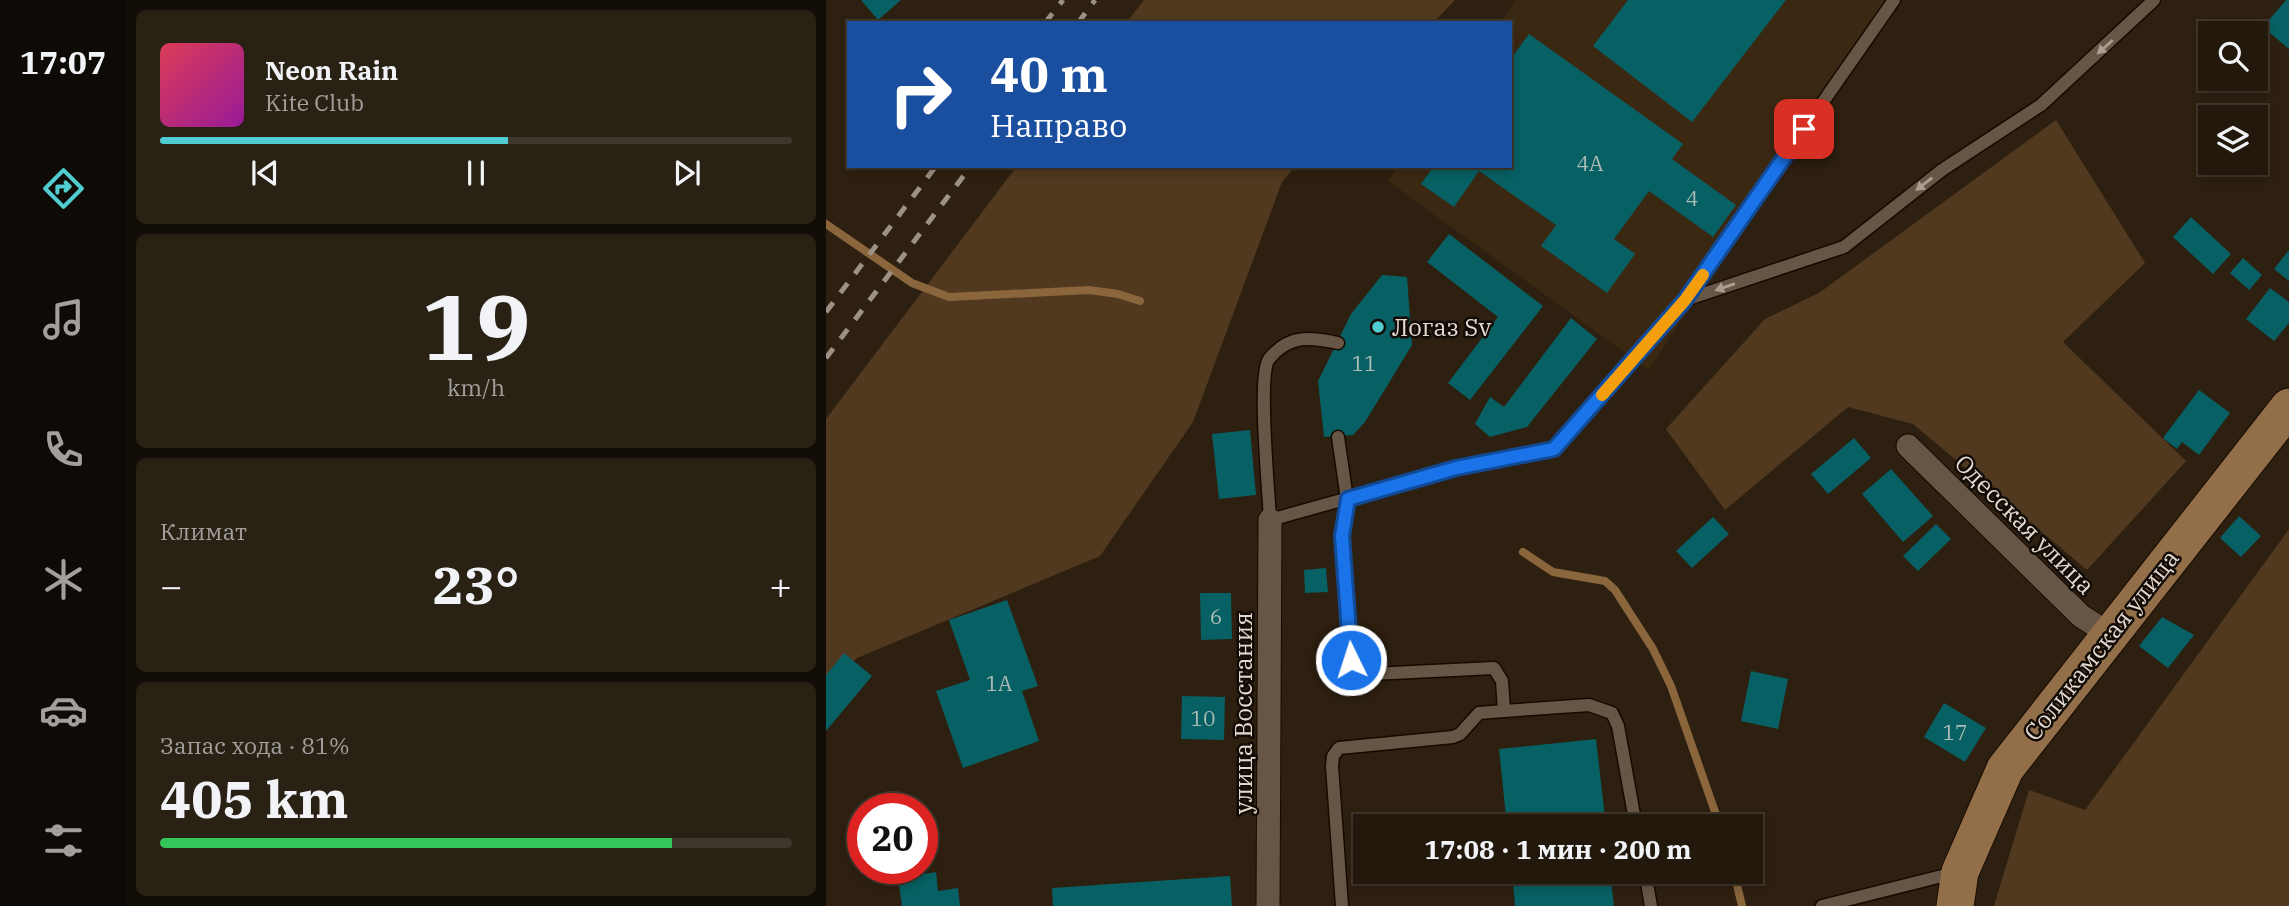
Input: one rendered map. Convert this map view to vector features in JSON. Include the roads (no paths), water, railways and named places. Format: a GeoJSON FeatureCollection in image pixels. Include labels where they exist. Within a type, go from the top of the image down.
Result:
{"type":"FeatureCollection","features":[{"type":"Feature","properties":{"kind":"main road","name":"Соликамская улица"},"geometry":{"type":"LineString","coordinates":[[1957,889],[2005,769],[2289,407]]}},
{"type":"Feature","properties":{"kind":"street","name":"Одесская улица"},"geometry":{"type":"LineString","coordinates":[[1908,446],[2081,616],[2109,634]]}},
{"type":"Feature","properties":{"kind":"street","name":"улица Восстания"},"geometry":{"type":"LineString","coordinates":[[1268,906],[1270,520]]}},
{"type":"Feature","properties":{"kind":"lane"},"geometry":{"type":"LineString","coordinates":[[1338,343],[1310,336],[1287,344],[1268,360],[1263,386],[1270,520],[1456,468],[1554,449],[1685,300],[1894,0]]}},
{"type":"Feature","properties":{"kind":"lane"},"geometry":{"type":"LineString","coordinates":[[1685,300],[1844,247],[1942,170],[2041,105],[2154,0]]}},
{"type":"Feature","properties":{"kind":"lane"},"geometry":{"type":"LineString","coordinates":[[1338,437],[1348,499],[1342,536],[1353,668],[1359,673],[1371,674],[1494,668],[1502,681],[1504,711]]}},
{"type":"Feature","properties":{"kind":"lane"},"geometry":{"type":"LineString","coordinates":[[1342,906],[1332,766],[1333,756],[1339,748],[1453,737],[1460,734],[1479,713],[1589,705],[1612,713],[1618,726],[1634,814]]}},
{"type":"Feature","properties":{"kind":"lane"},"geometry":{"type":"LineString","coordinates":[[1647,884],[1651,906]]}},
{"type":"Feature","properties":{"kind":"lane"},"geometry":{"type":"LineString","coordinates":[[1822,906],[1957,889]]}},
{"type":"Feature","properties":{"kind":"waterway"},"geometry":{"type":"LineString","coordinates":[[826,224],[912,283],[949,297],[1089,290],[1118,294],[1140,301]]}},
{"type":"Feature","properties":{"kind":"waterway"},"geometry":{"type":"LineString","coordinates":[[1523,552],[1553,572],[1605,581],[1615,590],[1653,649],[1671,686],[1716,814]]}},
{"type":"Feature","properties":{"kind":"waterway"},"geometry":{"type":"LineString","coordinates":[[1737,884],[1742,906]]}},
{"type":"Feature","properties":{"kind":"railway"},"geometry":{"type":"LineString","coordinates":[[1047,21],[1063,0]]}},
{"type":"Feature","properties":{"kind":"railway"},"geometry":{"type":"LineString","coordinates":[[1079,21],[1095,0]]}},
{"type":"Feature","properties":{"kind":"railway"},"geometry":{"type":"LineString","coordinates":[[826,312],[934,168]]}},
{"type":"Feature","properties":{"kind":"railway"},"geometry":{"type":"LineString","coordinates":[[826,358],[969,168]]}},
{"type":"Feature","properties":{"kind":"place","name":"Логаз Sv"},"geometry":{"type":"Point","coordinates":[1378,327]}}]}
